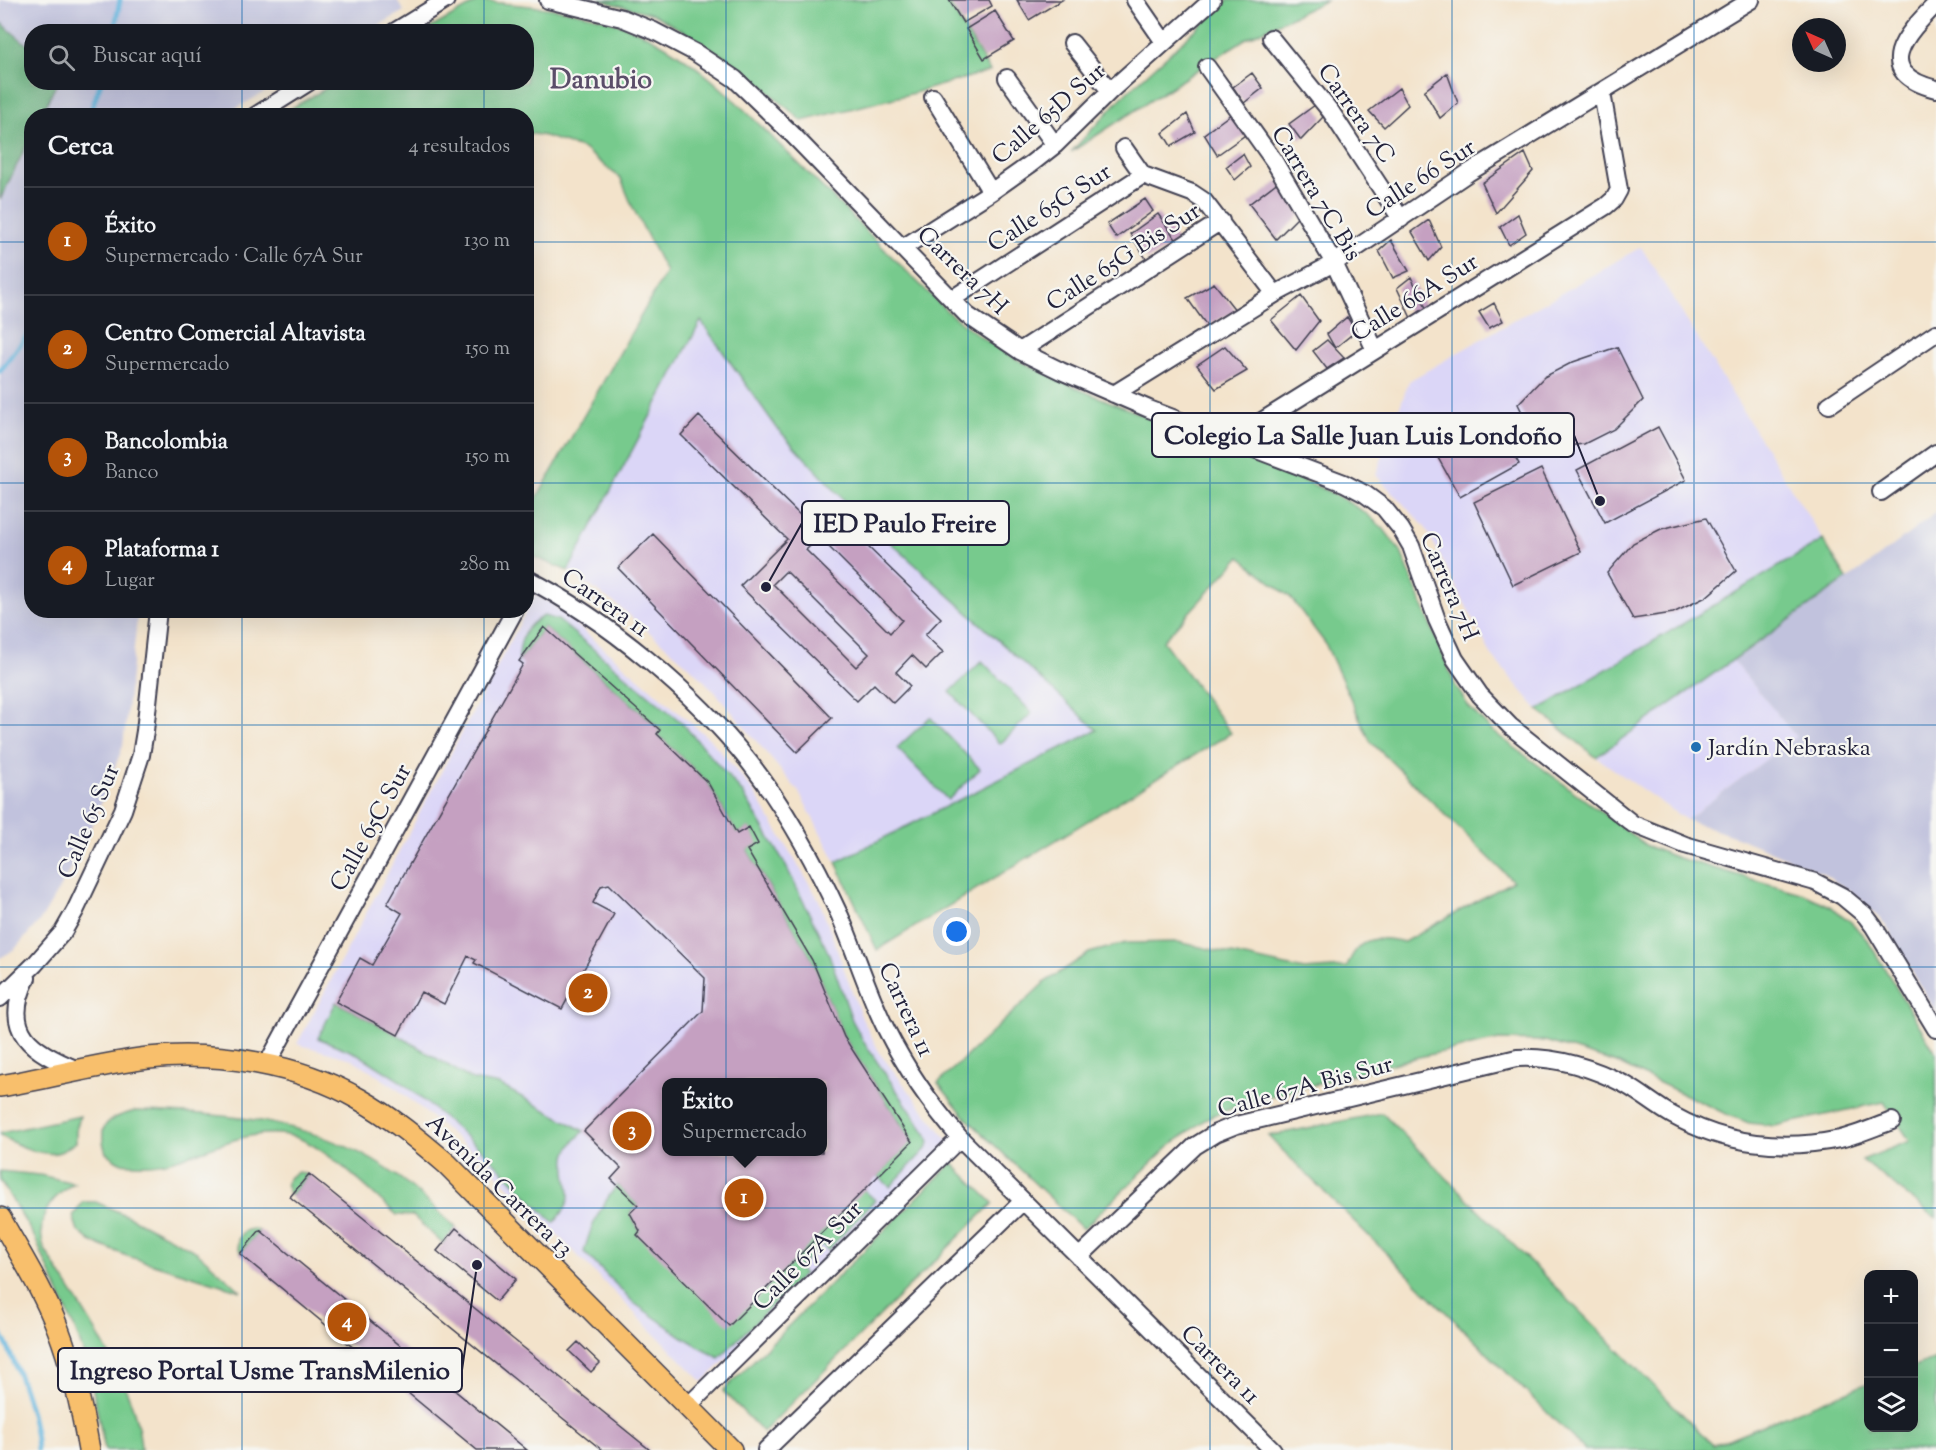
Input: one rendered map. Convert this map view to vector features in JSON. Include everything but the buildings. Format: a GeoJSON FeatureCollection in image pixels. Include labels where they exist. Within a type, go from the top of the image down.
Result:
{"type":"FeatureCollection","features":[{"type":"Feature","properties":{"kind":"main road","name":"Avenida Carrera 13"},"geometry":{"type":"LineString","coordinates":[[0,1086],[107,1064],[168,1057],[228,1060],[266,1066],[310,1077],[344,1091],[378,1110],[411,1133],[447,1164],[731,1450]]}},
{"type":"Feature","properties":{"kind":"main road"},"geometry":{"type":"LineString","coordinates":[[0,1218],[43,1295],[58,1329],[80,1403],[89,1450]]}},
{"type":"Feature","properties":{"kind":"street"},"geometry":{"type":"LineString","coordinates":[[407,24],[446,0]]}},
{"type":"Feature","properties":{"kind":"street","name":"Carrera 7H"},"geometry":{"type":"LineString","coordinates":[[548,0],[622,18],[675,41],[716,65],[753,95],[904,247],[967,315],[1020,351],[1061,371],[1230,441],[1344,483],[1365,494],[1384,508],[1411,546],[1437,620],[1455,659],[1480,695],[1510,726],[1633,824],[1684,845],[1815,882],[1842,896],[1865,915],[1874,927],[1936,1029]]}},
{"type":"Feature","properties":{"kind":"street"},"geometry":{"type":"LineString","coordinates":[[1135,0],[1164,42]]}},
{"type":"Feature","properties":{"kind":"street","name":"Calle 65D Sur"},"geometry":{"type":"LineString","coordinates":[[904,247],[991,192],[1055,144],[1110,91],[1212,0]]}},
{"type":"Feature","properties":{"kind":"street","name":"Calle 66 Sur"},"geometry":{"type":"LineString","coordinates":[[1114,393],[1275,294],[1334,263],[1468,173],[1751,0]]}},
{"type":"Feature","properties":{"kind":"street"},"geometry":{"type":"LineString","coordinates":[[1936,4],[1913,27],[1900,48],[1900,67],[1908,79],[1936,89]]}},
{"type":"Feature","properties":{"kind":"street","name":"Carrera 7C"},"geometry":{"type":"LineString","coordinates":[[1271,38],[1331,111],[1401,219]]}},
{"type":"Feature","properties":{"kind":"street"},"geometry":{"type":"LineString","coordinates":[[1072,43],[1110,91]]}},
{"type":"Feature","properties":{"kind":"street","name":"Carrera 7C Bis"},"geometry":{"type":"LineString","coordinates":[[1207,67],[1274,161],[1334,263],[1375,350]]}},
{"type":"Feature","properties":{"kind":"street"},"geometry":{"type":"LineString","coordinates":[[1007,78],[1055,144]]}},
{"type":"Feature","properties":{"kind":"street"},"geometry":{"type":"LineString","coordinates":[[268,108],[296,90]]}},
{"type":"Feature","properties":{"kind":"street","name":"Calle 66A Sur"},"geometry":{"type":"LineString","coordinates":[[1230,441],[1614,199],[1619,190],[1602,93]]}},
{"type":"Feature","properties":{"kind":"street"},"geometry":{"type":"LineString","coordinates":[[933,97],[991,192]]}},
{"type":"Feature","properties":{"kind":"street"},"geometry":{"type":"LineString","coordinates":[[1124,148],[1143,176],[1192,193],[1204,201],[1275,294]]}},
{"type":"Feature","properties":{"kind":"street","name":"Calle 65G Sur"},"geometry":{"type":"LineString","coordinates":[[952,299],[1143,176]]}},
{"type":"Feature","properties":{"kind":"street","name":"Calle 65G Bis Sur"},"geometry":{"type":"LineString","coordinates":[[1020,351],[1221,221]]}},
{"type":"Feature","properties":{"kind":"street"},"geometry":{"type":"LineString","coordinates":[[1829,405],[1936,333]]}},
{"type":"Feature","properties":{"kind":"street"},"geometry":{"type":"LineString","coordinates":[[1881,492],[1936,453]]}},
{"type":"Feature","properties":{"kind":"street","name":"Carrera 11"},"geometry":{"type":"LineString","coordinates":[[534,586],[595,621],[651,664],[703,711],[750,763],[790,822],[825,884],[885,1028],[916,1084],[960,1138],[1273,1450]]}},
{"type":"Feature","properties":{"kind":"street","name":"Calle 65 Sur"},"geometry":{"type":"LineString","coordinates":[[0,998],[35,964],[63,932],[123,810],[141,754],[157,618]]}},
{"type":"Feature","properties":{"kind":"street","name":"Calle 65C Sur"},"geometry":{"type":"LineString","coordinates":[[266,1066],[511,618]]}},
{"type":"Feature","properties":{"kind":"street","name":"Calle 65 Sur"},"geometry":{"type":"LineString","coordinates":[[35,964],[16,1000],[15,1020],[20,1036],[28,1045],[43,1055],[78,1070]]}},
{"type":"Feature","properties":{"kind":"street","name":"Calle 67A Bis Sur"},"geometry":{"type":"LineString","coordinates":[[1079,1257],[1195,1146],[1216,1133],[1248,1122],[1516,1058],[1544,1058],[1597,1072],[1626,1086],[1673,1116],[1725,1137],[1768,1145],[1796,1146],[1842,1138],[1892,1121]]}},
{"type":"Feature","properties":{"kind":"street","name":"Calle 67A Sur"},"geometry":{"type":"LineString","coordinates":[[688,1406],[960,1138]]}},
{"type":"Feature","properties":{"kind":"street"},"geometry":{"type":"LineString","coordinates":[[766,1450],[1023,1201]]}},
{"type":"Feature","properties":{"kind":"shaded area"},"geometry":{"type":"Polygon","coordinates":[[[0,0],[397,0],[404,11],[381,24],[24,24],[24,90],[269,90],[236,108],[24,108],[24,618],[137,618],[123,746],[105,793],[81,851],[42,918],[14,950],[0,958],[0,0]]]}},
{"type":"Feature","properties":{"kind":"shaded area"},"geometry":{"type":"Polygon","coordinates":[[[1641,247],[1823,540],[1538,710],[1492,656],[1425,527],[1376,475],[1409,381],[1641,247]]]}},
{"type":"Feature","properties":{"kind":"shaded area"},"geometry":{"type":"Polygon","coordinates":[[[701,320],[777,428],[844,500],[1097,730],[836,862],[799,792],[715,692],[688,665],[616,604],[568,571],[701,320]]]}},
{"type":"Feature","properties":{"kind":"shaded area"},"geometry":{"type":"Polygon","coordinates":[[[1936,513],[1936,1013],[1885,924],[1857,896],[1822,873],[1739,838],[1686,820],[1796,737],[1732,659],[1864,568],[1936,513]]]}},
{"type":"Feature","properties":{"kind":"shaded area"},"geometry":{"type":"Polygon","coordinates":[[[535,595],[551,603],[712,741],[754,792],[819,900],[861,1016],[881,1055],[949,1142],[703,1382],[482,1159],[396,1088],[352,1059],[297,1044],[523,618],[534,618],[535,595]]]}},
{"type":"Feature","properties":{"kind":"shaded area","name":"Jardín Nebraska"},"geometry":{"type":"Polygon","coordinates":[[[1732,659],[1796,737],[1686,820],[1596,757],[1732,659]]]}},
{"type":"Feature","properties":{"kind":"green space"},"geometry":{"type":"Polygon","coordinates":[[[599,0],[947,0],[990,71],[802,121],[744,70],[695,38],[653,14],[599,0]]]}},
{"type":"Feature","properties":{"kind":"green space"},"geometry":{"type":"Polygon","coordinates":[[[1228,0],[1327,0],[1245,39],[1071,152],[1124,95],[1228,0]]]}},
{"type":"Feature","properties":{"kind":"green space"},"geometry":{"type":"Polygon","coordinates":[[[479,1],[581,13],[620,24],[662,44],[704,73],[723,90],[949,313],[985,340],[1018,360],[1081,390],[1305,481],[1336,495],[1363,511],[1383,528],[1401,552],[1455,685],[1469,707],[1491,730],[1647,846],[1678,858],[1804,894],[1830,906],[1851,922],[1868,941],[1936,1053],[1936,1218],[1862,1160],[1910,1141],[1884,1102],[1775,1126],[1749,1123],[1617,1063],[1545,1041],[1499,1040],[1414,1058],[1246,1103],[1209,1117],[1169,1146],[1083,1229],[966,1118],[938,1083],[1045,982],[1089,953],[1126,943],[1178,942],[1304,970],[1347,967],[1356,949],[1362,944],[1376,939],[1404,942],[1513,881],[1370,741],[1325,643],[1291,598],[1240,557],[1163,641],[1231,733],[877,950],[836,862],[1097,730],[844,500],[777,428],[701,321],[568,571],[534,557],[534,503],[666,272],[633,208],[621,179],[584,149],[534,134],[534,108],[292,108],[323,90],[534,90],[534,24],[438,24],[479,1]]]}},
{"type":"Feature","properties":{"kind":"green space"},"geometry":{"type":"Polygon","coordinates":[[[0,22],[24,42],[24,90],[54,90],[44,108],[24,108],[24,150],[0,200],[0,22]]]}},
{"type":"Feature","properties":{"kind":"green space"},"geometry":{"type":"Polygon","coordinates":[[[1823,540],[1847,579],[1596,757],[1538,710],[1823,540]]]}},
{"type":"Feature","properties":{"kind":"green space"},"geometry":{"type":"Polygon","coordinates":[[[544,616],[558,620],[681,722],[742,792],[783,860],[829,954],[852,1020],[865,1044],[927,1135],[929,1143],[926,1149],[890,1187],[878,1176],[912,1141],[844,1037],[812,960],[747,850],[757,844],[749,828],[737,834],[708,783],[657,734],[660,729],[544,627],[519,661],[524,634],[532,624],[544,616]]]}},
{"type":"Feature","properties":{"kind":"green space"},"geometry":{"type":"Polygon","coordinates":[[[982,661],[1032,713],[1000,744],[950,692],[982,661]]]}},
{"type":"Feature","properties":{"kind":"green space"},"geometry":{"type":"Polygon","coordinates":[[[930,717],[980,769],[948,800],[897,748],[930,717]]]}},
{"type":"Feature","properties":{"kind":"green space"},"geometry":{"type":"Polygon","coordinates":[[[336,1002],[398,1035],[472,1080],[500,1085],[584,1131],[568,1150],[566,1169],[569,1198],[567,1205],[554,1223],[484,1152],[402,1082],[358,1054],[318,1038],[336,1002]]]}},
{"type":"Feature","properties":{"kind":"green space"},"geometry":{"type":"Polygon","coordinates":[[[135,1111],[240,1118],[308,1132],[371,1159],[401,1179],[456,1228],[443,1244],[413,1216],[397,1215],[334,1160],[295,1137],[275,1134],[254,1135],[175,1160],[155,1164],[122,1163],[106,1153],[103,1143],[104,1129],[111,1120],[135,1111]]]}},
{"type":"Feature","properties":{"kind":"green space"},"geometry":{"type":"Polygon","coordinates":[[[1382,1113],[1713,1445],[1864,1385],[1864,1432],[1918,1432],[1918,1366],[1936,1359],[1936,1450],[1585,1450],[1268,1136],[1382,1113]]]}},
{"type":"Feature","properties":{"kind":"green space"},"geometry":{"type":"Polygon","coordinates":[[[80,1116],[76,1130],[76,1142],[60,1152],[37,1152],[0,1135],[0,1133],[80,1116]]]}},
{"type":"Feature","properties":{"kind":"green space"},"geometry":{"type":"Polygon","coordinates":[[[952,1163],[993,1203],[763,1432],[723,1391],[952,1163]]]}},
{"type":"Feature","properties":{"kind":"green space"},"geometry":{"type":"Polygon","coordinates":[[[0,1171],[40,1175],[74,1183],[58,1195],[47,1210],[42,1228],[44,1248],[89,1319],[118,1372],[138,1425],[141,1450],[105,1450],[89,1370],[77,1334],[34,1236],[0,1180],[0,1171]]]}},
{"type":"Feature","properties":{"kind":"green space"},"geometry":{"type":"Polygon","coordinates":[[[299,1172],[308,1175],[291,1196],[287,1189],[287,1182],[291,1176],[299,1172]]]}},
{"type":"Feature","properties":{"kind":"green space"},"geometry":{"type":"Polygon","coordinates":[[[617,1185],[638,1205],[630,1213],[640,1231],[637,1235],[864,1190],[875,1200],[828,1250],[821,1244],[798,1268],[804,1274],[719,1358],[683,1337],[634,1303],[584,1252],[597,1217],[617,1185]]]}},
{"type":"Feature","properties":{"kind":"green space"},"geometry":{"type":"Polygon","coordinates":[[[83,1202],[96,1202],[197,1252],[241,1291],[127,1256],[90,1241],[78,1231],[73,1216],[83,1202]]]}},
{"type":"Feature","properties":{"kind":"green space"},"geometry":{"type":"Polygon","coordinates":[[[254,1229],[259,1231],[241,1253],[238,1244],[240,1236],[245,1231],[254,1229]]]}},
{"type":"Feature","properties":{"kind":"waterway"},"geometry":{"type":"LineString","coordinates":[[116,24],[120,0]]}},
{"type":"Feature","properties":{"kind":"waterway"},"geometry":{"type":"LineString","coordinates":[[92,108],[98,90]]}},
{"type":"Feature","properties":{"kind":"waterway"},"geometry":{"type":"LineString","coordinates":[[0,371],[24,340]]}},
{"type":"Feature","properties":{"kind":"waterway"},"geometry":{"type":"LineString","coordinates":[[0,1331],[24,1389],[33,1421],[37,1450]]}},
{"type":"Feature","properties":{"kind":"place","name":"Colegio La Salle Juan Luis Londoño"},"geometry":{"type":"Point","coordinates":[1600,501]}},
{"type":"Feature","properties":{"kind":"place","name":"IED Paulo Freire"},"geometry":{"type":"Point","coordinates":[766,587]}},
{"type":"Feature","properties":{"kind":"place","name":"Jardín Nebraska"},"geometry":{"type":"Point","coordinates":[1696,747]}},
{"type":"Feature","properties":{"kind":"place","name":"Centro Comercial Altavista"},"geometry":{"type":"Point","coordinates":[588,993]}},
{"type":"Feature","properties":{"kind":"place","name":"Bancolombia"},"geometry":{"type":"Point","coordinates":[632,1131]}},
{"type":"Feature","properties":{"kind":"place","name":"Éxito"},"geometry":{"type":"Point","coordinates":[744,1198]}},
{"type":"Feature","properties":{"kind":"place","name":"Ingreso Portal Usme TransMilenio"},"geometry":{"type":"Point","coordinates":[477,1265]}},
{"type":"Feature","properties":{"kind":"place","name":"Plataforma 1"},"geometry":{"type":"Point","coordinates":[347,1322]}},
{"type":"Feature","properties":{"kind":"district","name":"Danubio"},"geometry":{"type":"Point","coordinates":[601,79]}}]}
